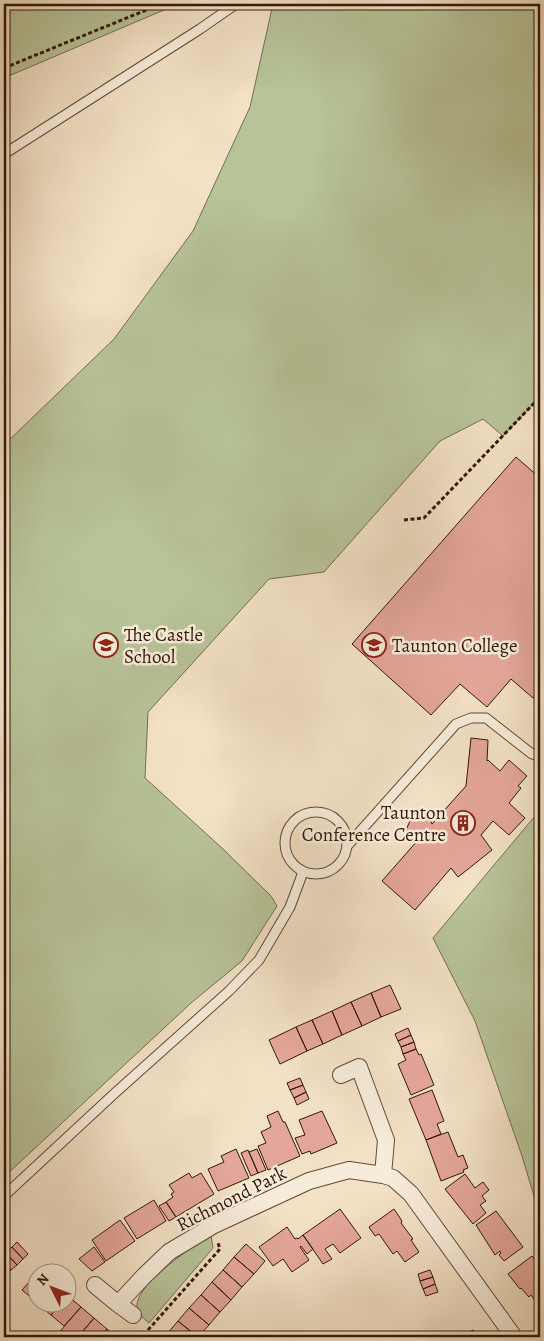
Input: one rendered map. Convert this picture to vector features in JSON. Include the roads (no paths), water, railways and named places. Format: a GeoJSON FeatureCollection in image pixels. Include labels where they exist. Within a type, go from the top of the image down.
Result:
{"type":"FeatureCollection","features":[{"type":"Feature","properties":{"kind":"street"},"geometry":{"type":"LineString","coordinates":[[341,1075],[359,1067],[386,1140],[383,1175]]}},
{"type":"Feature","properties":{"kind":"street","name":"Richmond Park"},"geometry":{"type":"LineString","coordinates":[[118,1304],[169,1252],[214,1225],[309,1181],[349,1170],[393,1178],[410,1194],[514,1337]]}},
{"type":"Feature","properties":{"kind":"street"},"geometry":{"type":"LineString","coordinates":[[95,1285],[133,1316]]}},
{"type":"Feature","properties":{"kind":"lane"},"geometry":{"type":"LineString","coordinates":[[4,154],[236,4]]}},
{"type":"Feature","properties":{"kind":"lane"},"geometry":{"type":"LineString","coordinates":[[348,845],[456,724],[470,718],[486,718],[532,754],[540,756]]}},
{"type":"Feature","properties":{"kind":"lane"},"geometry":{"type":"LineString","coordinates":[[313,812],[323,812],[333,816],[343,826],[348,845],[341,863],[323,874],[312,875],[294,866],[287,857],[284,846],[287,830],[293,821],[302,814],[313,812]]}},
{"type":"Feature","properties":{"kind":"lane"},"geometry":{"type":"LineString","coordinates":[[4,1196],[228,992],[259,960],[290,908],[303,872]]}},
{"type":"Feature","properties":{"kind":"place","name":"The Castle School"},"geometry":{"type":"Point","coordinates":[106,645]}},
{"type":"Feature","properties":{"kind":"place","name":"Taunton College"},"geometry":{"type":"Point","coordinates":[374,645]}},
{"type":"Feature","properties":{"kind":"place","name":"Taunton Conference Centre"},"geometry":{"type":"Point","coordinates":[463,823]}}]}
